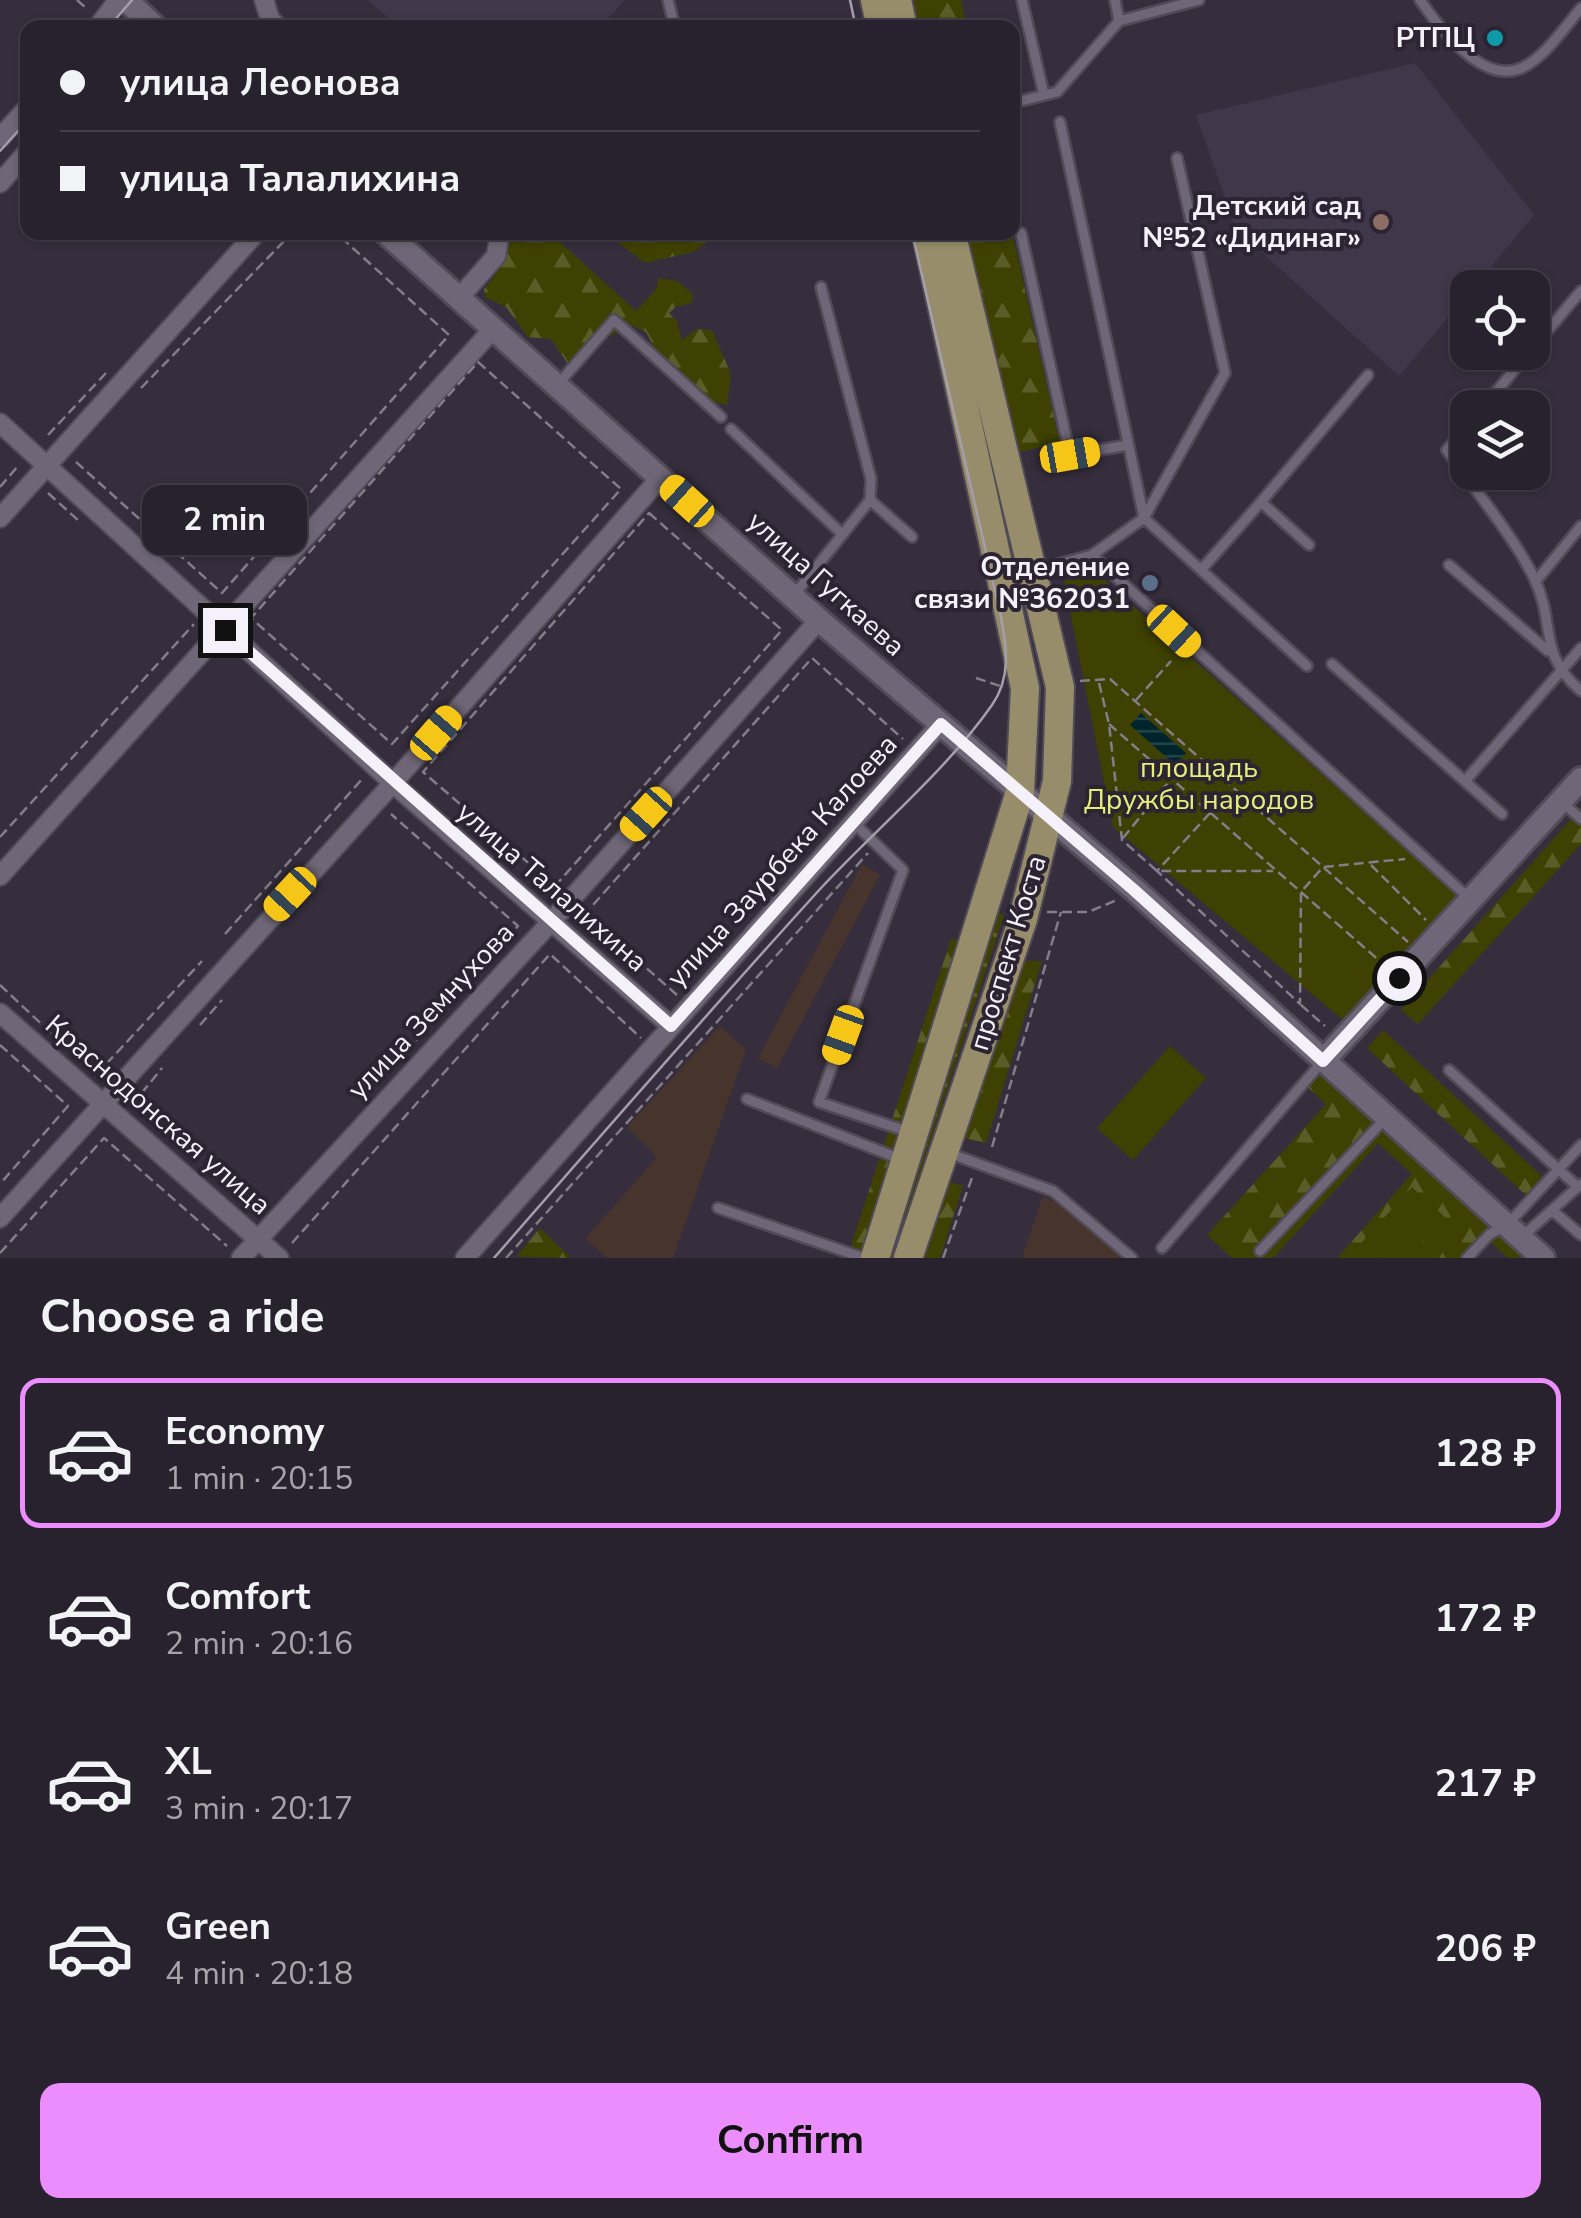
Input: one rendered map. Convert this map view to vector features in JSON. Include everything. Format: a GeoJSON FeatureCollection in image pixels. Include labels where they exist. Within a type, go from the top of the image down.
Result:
{"type":"FeatureCollection","features":[{"type":"Feature","properties":{"kind":"main road","name":"проспект Коста"},"geometry":{"type":"LineString","coordinates":[[875,1258],[1020,792],[1024,688],[928,240]]}},
{"type":"Feature","properties":{"kind":"main road","name":"проспект Коста"},"geometry":{"type":"LineString","coordinates":[[908,1258],[1023,919],[1060,755],[1060,687],[953,240]]}},
{"type":"Feature","properties":{"kind":"street"},"geometry":{"type":"LineString","coordinates":[[0,138],[20,116]]}},
{"type":"Feature","properties":{"kind":"street"},"geometry":{"type":"LineString","coordinates":[[0,183],[20,160]]}},
{"type":"Feature","properties":{"kind":"street"},"geometry":{"type":"LineString","coordinates":[[0,518],[250,240]]}},
{"type":"Feature","properties":{"kind":"street","name":"улица Гугкаева"},"geometry":{"type":"LineString","coordinates":[[395,240],[819,620],[1134,890],[1542,1258]]}},
{"type":"Feature","properties":{"kind":"street"},"geometry":{"type":"LineString","coordinates":[[459,298],[496,256],[499,240]]}},
{"type":"Feature","properties":{"kind":"street"},"geometry":{"type":"LineString","coordinates":[[0,876],[494,328]]}},
{"type":"Feature","properties":{"kind":"street","name":"улица Талалихина"},"geometry":{"type":"LineString","coordinates":[[0,423],[393,782],[671,1026]]}},
{"type":"Feature","properties":{"kind":"street"},"geometry":{"type":"LineString","coordinates":[[0,1218],[242,945],[393,782],[661,477]]}},
{"type":"Feature","properties":{"kind":"street","name":"улица Земнухова"},"geometry":{"type":"LineString","coordinates":[[236,1254],[257,1239],[550,923],[819,620]]}},
{"type":"Feature","properties":{"kind":"street","name":"улица Заурбека Калоева"},"geometry":{"type":"LineString","coordinates":[[465,1258],[941,724]]}},
{"type":"Feature","properties":{"kind":"street"},"geometry":{"type":"LineString","coordinates":[[1323,1061],[1581,780]]}},
{"type":"Feature","properties":{"kind":"street","name":"Краснодонская улица"},"geometry":{"type":"LineString","coordinates":[[0,1013],[257,1239],[284,1252]]}},
{"type":"Feature","properties":{"kind":"lane"},"geometry":{"type":"LineString","coordinates":[[1022,0],[1044,95]]}},
{"type":"Feature","properties":{"kind":"lane"},"geometry":{"type":"LineString","coordinates":[[1115,0],[1119,21]]}},
{"type":"Feature","properties":{"kind":"lane"},"geometry":{"type":"LineString","coordinates":[[1020,101],[1057,92],[1119,21],[1198,0]]}},
{"type":"Feature","properties":{"kind":"lane"},"geometry":{"type":"LineString","coordinates":[[1420,0],[1440,30],[1482,63],[1503,71],[1521,69],[1581,8]]}},
{"type":"Feature","properties":{"kind":"lane"},"geometry":{"type":"LineString","coordinates":[[1060,122],[1144,518],[1307,666]]}},
{"type":"Feature","properties":{"kind":"lane"},"geometry":{"type":"LineString","coordinates":[[1030,572],[1092,555],[1144,518],[1225,373],[1176,158]]}},
{"type":"Feature","properties":{"kind":"lane"},"geometry":{"type":"LineString","coordinates":[[1021,234],[1070,455],[1128,445]]}},
{"type":"Feature","properties":{"kind":"lane"},"geometry":{"type":"LineString","coordinates":[[793,597],[870,500],[871,479],[821,287]]}},
{"type":"Feature","properties":{"kind":"lane"},"geometry":{"type":"LineString","coordinates":[[1550,328],[1581,291]]}},
{"type":"Feature","properties":{"kind":"lane"},"geometry":{"type":"LineString","coordinates":[[557,385],[614,320],[721,417]]}},
{"type":"Feature","properties":{"kind":"lane"},"geometry":{"type":"LineString","coordinates":[[1498,390],[1514,370]]}},
{"type":"Feature","properties":{"kind":"lane"},"geometry":{"type":"LineString","coordinates":[[1201,570],[1368,375]]}},
{"type":"Feature","properties":{"kind":"lane"},"geometry":{"type":"LineString","coordinates":[[731,428],[842,534]]}},
{"type":"Feature","properties":{"kind":"lane"},"geometry":{"type":"LineString","coordinates":[[1473,490],[1536,581],[1550,653],[1560,673],[1581,692]]}},
{"type":"Feature","properties":{"kind":"lane"},"geometry":{"type":"LineString","coordinates":[[870,500],[912,537]]}},
{"type":"Feature","properties":{"kind":"lane"},"geometry":{"type":"LineString","coordinates":[[1261,502],[1309,545]]}},
{"type":"Feature","properties":{"kind":"lane"},"geometry":{"type":"LineString","coordinates":[[1536,581],[1581,526]]}},
{"type":"Feature","properties":{"kind":"lane"},"geometry":{"type":"LineString","coordinates":[[1092,555],[1471,900]]}},
{"type":"Feature","properties":{"kind":"lane"},"geometry":{"type":"LineString","coordinates":[[1450,565],[1550,653]]}},
{"type":"Feature","properties":{"kind":"lane"},"geometry":{"type":"LineString","coordinates":[[1465,781],[1581,648]]}},
{"type":"Feature","properties":{"kind":"lane"},"geometry":{"type":"LineString","coordinates":[[1332,664],[1502,814]]}},
{"type":"Feature","properties":{"kind":"lane"},"geometry":{"type":"LineString","coordinates":[[1561,801],[1581,819]]}},
{"type":"Feature","properties":{"kind":"lane"},"geometry":{"type":"LineString","coordinates":[[854,823],[902,870],[819,1102],[912,1133]]}},
{"type":"Feature","properties":{"kind":"lane"},"geometry":{"type":"LineString","coordinates":[[1162,1248],[1323,1061]]}},
{"type":"Feature","properties":{"kind":"lane"},"geometry":{"type":"LineString","coordinates":[[1449,1070],[1580,1186],[1553,1211],[1514,1231],[1490,1234],[1467,1258]]}},
{"type":"Feature","properties":{"kind":"lane"},"geometry":{"type":"LineString","coordinates":[[747,1099],[905,1161]]}},
{"type":"Feature","properties":{"kind":"lane"},"geometry":{"type":"LineString","coordinates":[[1260,1251],[1386,1118]]}},
{"type":"Feature","properties":{"kind":"lane"},"geometry":{"type":"LineString","coordinates":[[1514,1231],[1581,1146]]}},
{"type":"Feature","properties":{"kind":"lane"},"geometry":{"type":"LineString","coordinates":[[943,1151],[1053,1191],[1128,1257]]}},
{"type":"Feature","properties":{"kind":"lane"},"geometry":{"type":"LineString","coordinates":[[718,1208],[864,1258]]}},
{"type":"Feature","properties":{"kind":"lane"},"geometry":{"type":"LineString","coordinates":[[1553,1211],[1581,1235]]}},
{"type":"Feature","properties":{"kind":"path"},"geometry":{"type":"LineString","coordinates":[[77,0],[85,7],[90,0]]}},
{"type":"Feature","properties":{"kind":"path"},"geometry":{"type":"LineString","coordinates":[[142,388],[285,240]]}},
{"type":"Feature","properties":{"kind":"path"},"geometry":{"type":"LineString","coordinates":[[72,459],[222,592],[449,335],[343,240]]}},
{"type":"Feature","properties":{"kind":"path"},"geometry":{"type":"LineString","coordinates":[[251,618],[392,744],[621,489],[478,362]]}},
{"type":"Feature","properties":{"kind":"path"},"geometry":{"type":"LineString","coordinates":[[0,487],[19,465]]}},
{"type":"Feature","properties":{"kind":"path"},"geometry":{"type":"LineString","coordinates":[[423,772],[554,886],[782,630],[649,513]]}},
{"type":"Feature","properties":{"kind":"path"},"geometry":{"type":"LineString","coordinates":[[0,836],[196,622]]}},
{"type":"Feature","properties":{"kind":"path"},"geometry":{"type":"LineString","coordinates":[[680,997],[585,914],[812,658],[908,743]]}},
{"type":"Feature","properties":{"kind":"path"},"geometry":{"type":"LineString","coordinates":[[1136,700],[1171,660]]}},
{"type":"Feature","properties":{"kind":"path"},"geometry":{"type":"LineString","coordinates":[[976,678],[1009,688]]}},
{"type":"Feature","properties":{"kind":"path"},"geometry":{"type":"LineString","coordinates":[[1078,682],[1110,679],[1416,950]]}},
{"type":"Feature","properties":{"kind":"path"},"geometry":{"type":"LineString","coordinates":[[1099,681],[1109,724],[1122,840],[1300,1004],[1301,892],[1323,867],[1422,858]]}},
{"type":"Feature","properties":{"kind":"path"},"geometry":{"type":"LineString","coordinates":[[1109,724],[1394,974]]}},
{"type":"Feature","properties":{"kind":"path"},"geometry":{"type":"LineString","coordinates":[[225,934],[366,774]]}},
{"type":"Feature","properties":{"kind":"path"},"geometry":{"type":"LineString","coordinates":[[1122,840],[1171,779]]}},
{"type":"Feature","properties":{"kind":"path"},"geometry":{"type":"LineString","coordinates":[[374,1087],[518,926],[388,811]]}},
{"type":"Feature","properties":{"kind":"path"},"geometry":{"type":"LineString","coordinates":[[1157,872],[1210,813]]}},
{"type":"Feature","properties":{"kind":"path"},"geometry":{"type":"LineString","coordinates":[[506,1258],[868,853]]}},
{"type":"Feature","properties":{"kind":"path"},"geometry":{"type":"LineString","coordinates":[[1369,863],[1435,928]]}},
{"type":"Feature","properties":{"kind":"path"},"geometry":{"type":"LineString","coordinates":[[1157,872],[1277,870]]}},
{"type":"Feature","properties":{"kind":"path"},"geometry":{"type":"LineString","coordinates":[[1040,912],[1088,912],[1122,897]]}},
{"type":"Feature","properties":{"kind":"path"},"geometry":{"type":"LineString","coordinates":[[992,1146],[1061,912]]}},
{"type":"Feature","properties":{"kind":"path"},"geometry":{"type":"LineString","coordinates":[[284,1252],[550,954],[642,1039]]}},
{"type":"Feature","properties":{"kind":"path"},"geometry":{"type":"LineString","coordinates":[[97,1076],[202,961]]}},
{"type":"Feature","properties":{"kind":"path"},"geometry":{"type":"LineString","coordinates":[[0,984],[69,1050]]}},
{"type":"Feature","properties":{"kind":"path"},"geometry":{"type":"LineString","coordinates":[[0,1046],[68,1106],[0,1184]]}},
{"type":"Feature","properties":{"kind":"path"},"geometry":{"type":"LineString","coordinates":[[131,1104],[162,1068]]}},
{"type":"Feature","properties":{"kind":"path"},"geometry":{"type":"LineString","coordinates":[[0,1253],[104,1138],[236,1254]]}},
{"type":"Feature","properties":{"kind":"path"},"geometry":{"type":"LineString","coordinates":[[943,1258],[977,1162]]}},
{"type":"Feature","properties":{"kind":"shaded area"},"geometry":{"type":"Polygon","coordinates":[[[368,0],[625,0],[606,20],[390,20],[368,0]]]}},
{"type":"Feature","properties":{"kind":"shaded area","name":"Детский сад №52 «Дидинаг»"},"geometry":{"type":"Polygon","coordinates":[[[1415,63],[1534,215],[1488,270],[1450,270],[1450,315],[1399,376],[1236,229],[1196,115],[1415,63]]]}},
{"type":"Feature","properties":{"kind":"shaded area"},"geometry":{"type":"Polygon","coordinates":[[[1141,713],[1186,753],[1175,765],[1130,725],[1141,713]]]}},
{"type":"Feature","properties":{"kind":"shaded area"},"geometry":{"type":"Polygon","coordinates":[[[862,864],[880,875],[777,1068],[758,1058],[862,864]]]}},
{"type":"Feature","properties":{"kind":"shaded area"},"geometry":{"type":"Polygon","coordinates":[[[720,1026],[746,1050],[673,1258],[608,1258],[585,1239],[657,1157],[627,1127],[720,1026]]]}},
{"type":"Feature","properties":{"kind":"shaded area"},"geometry":{"type":"Polygon","coordinates":[[[1043,1196],[1111,1232],[1140,1258],[1022,1258],[1043,1196]]]}},
{"type":"Feature","properties":{"kind":"green space"},"geometry":{"type":"Polygon","coordinates":[[[911,0],[961,0],[965,20],[915,20],[911,0]]]}},
{"type":"Feature","properties":{"kind":"green space"},"geometry":{"type":"Polygon","coordinates":[[[504,240],[558,240],[636,311],[657,288],[658,278],[677,281],[693,294],[691,304],[677,306],[669,313],[677,321],[682,340],[697,329],[712,330],[731,374],[727,405],[703,400],[663,364],[646,332],[625,322],[625,331],[602,338],[577,370],[568,364],[551,339],[528,337],[506,307],[485,297],[484,289],[499,263],[504,240]]]}},
{"type":"Feature","properties":{"kind":"green space"},"geometry":{"type":"Polygon","coordinates":[[[615,240],[706,243],[693,252],[645,263],[615,240]]]}},
{"type":"Feature","properties":{"kind":"green space"},"geometry":{"type":"Polygon","coordinates":[[[968,240],[1014,240],[1060,443],[1015,453],[968,240]]]}},
{"type":"Feature","properties":{"kind":"green space","name":"площадь Дружбы народов"},"geometry":{"type":"Polygon","coordinates":[[[1095,572],[1464,901],[1349,1025],[1113,827],[1064,581],[1095,572]]]}},
{"type":"Feature","properties":{"kind":"green space"},"geometry":{"type":"Polygon","coordinates":[[[1581,808],[1581,844],[1418,1024],[1401,1010],[1581,808]]]}},
{"type":"Feature","properties":{"kind":"green space"},"geometry":{"type":"Polygon","coordinates":[[[999,913],[1004,915],[892,1258],[887,1258],[999,913]]]}},
{"type":"Feature","properties":{"kind":"green space"},"geometry":{"type":"Polygon","coordinates":[[[951,939],[972,942],[870,1258],[847,1258],[951,939]]]}},
{"type":"Feature","properties":{"kind":"green space"},"geometry":{"type":"Polygon","coordinates":[[[1024,961],[1042,961],[986,1143],[965,1138],[1024,961]]]}},
{"type":"Feature","properties":{"kind":"green space"},"geometry":{"type":"Polygon","coordinates":[[[1383,1030],[1545,1179],[1528,1197],[1367,1048],[1383,1030]]]}},
{"type":"Feature","properties":{"kind":"green space"},"geometry":{"type":"Polygon","coordinates":[[[1170,1046],[1206,1078],[1133,1160],[1097,1128],[1170,1046]]]}},
{"type":"Feature","properties":{"kind":"green space"},"geometry":{"type":"Polygon","coordinates":[[[1317,1060],[1534,1258],[1508,1258],[1485,1237],[1465,1258],[1337,1258],[1412,1174],[1378,1143],[1273,1258],[1232,1258],[1207,1235],[1326,1104],[1299,1079],[1317,1060]]]}},
{"type":"Feature","properties":{"kind":"green space"},"geometry":{"type":"Polygon","coordinates":[[[950,1182],[963,1186],[940,1258],[925,1258],[950,1182]]]}},
{"type":"Feature","properties":{"kind":"green space"},"geometry":{"type":"Polygon","coordinates":[[[1412,1187],[1445,1217],[1407,1258],[1377,1258],[1361,1243],[1412,1187]]]}},
{"type":"Feature","properties":{"kind":"green space"},"geometry":{"type":"Polygon","coordinates":[[[540,1228],[571,1258],[516,1257],[540,1228]]]}},
{"type":"Feature","properties":{"kind":"tram line"},"geometry":{"type":"LineString","coordinates":[[115,20],[132,0]]}},
{"type":"Feature","properties":{"kind":"tram line"},"geometry":{"type":"LineString","coordinates":[[850,0],[854,20]]}},
{"type":"Feature","properties":{"kind":"tram line"},"geometry":{"type":"LineString","coordinates":[[0,151],[20,129]]}},
{"type":"Feature","properties":{"kind":"tram line"},"geometry":{"type":"LineString","coordinates":[[494,1258],[821,888],[953,753],[998,695],[1006,662],[1001,617],[914,240]]}},
{"type":"Feature","properties":{"kind":"place","name":"РТПЦ"},"geometry":{"type":"Point","coordinates":[1495,38]}},
{"type":"Feature","properties":{"kind":"place","name":"Детский сад №52 «Дидинаг»"},"geometry":{"type":"Point","coordinates":[1381,222]}},
{"type":"Feature","properties":{"kind":"place","name":"Отделение связи №362031"},"geometry":{"type":"Point","coordinates":[1150,583]}},
{"type":"Feature","properties":{"kind":"route"},"geometry":{"type":"LineString","coordinates":[[225,630],[550,923],[671,1026],[941,724],[1134,890],[1323,1061],[1399,978]]}}]}
